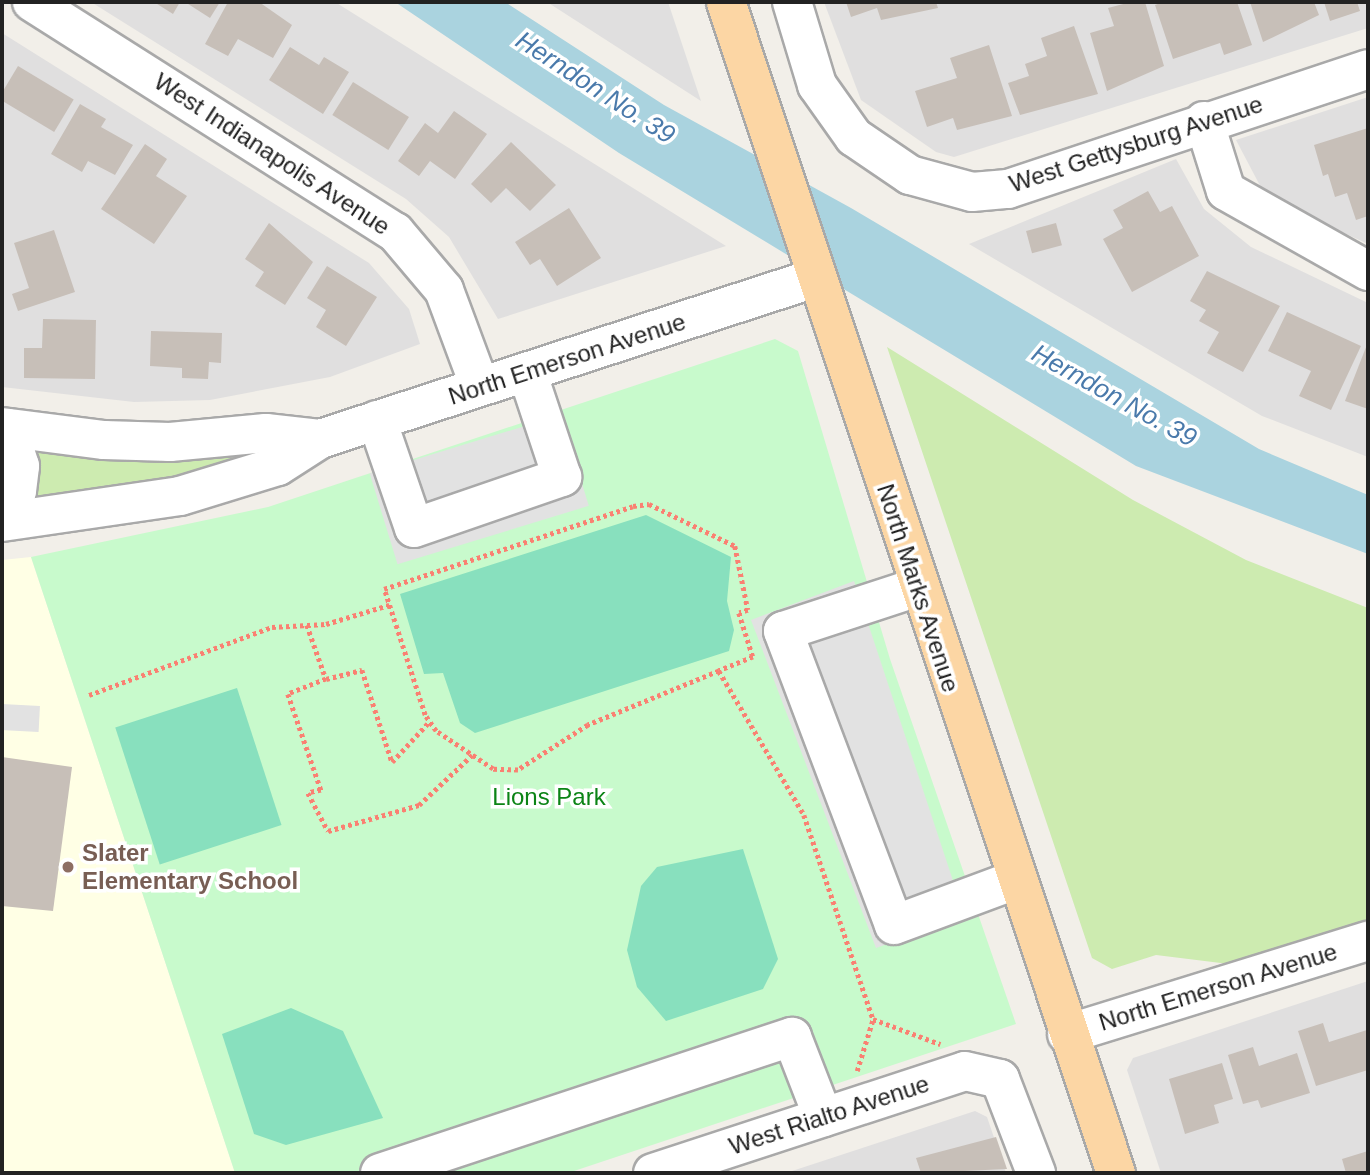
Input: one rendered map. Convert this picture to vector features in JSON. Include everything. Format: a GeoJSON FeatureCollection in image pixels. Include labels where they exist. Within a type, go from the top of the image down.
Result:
{"type":"FeatureCollection","features":[{"type":"Feature","properties":{"kind":"main road","name":"North Marks Avenue"},"geometry":{"type":"LineString","coordinates":[[726,2],[1015,880],[1116,1173]]}},
{"type":"Feature","properties":{"kind":"street","name":"West Indianapolis Avenue"},"geometry":{"type":"LineString","coordinates":[[32,2],[395,232],[444,290],[481,387]]}},
{"type":"Feature","properties":{"kind":"street","name":"West Gettysburg Avenue"},"geometry":{"type":"LineString","coordinates":[[792,2],[830,110],[883,157],[952,190],[1008,189],[1204,121],[1368,69]]}},
{"type":"Feature","properties":{"kind":"street"},"geometry":{"type":"LineString","coordinates":[[1204,121],[1226,191],[1368,271]]}},
{"type":"Feature","properties":{"kind":"street","name":"North Emerson Avenue"},"geometry":{"type":"LineString","coordinates":[[2,521],[180,496],[278,466],[320,439],[815,278]]}},
{"type":"Feature","properties":{"kind":"street"},"geometry":{"type":"LineString","coordinates":[[377,420],[414,528],[562,477],[527,372]]}},
{"type":"Feature","properties":{"kind":"street","name":"North Emerson Avenue"},"geometry":{"type":"LineString","coordinates":[[5,428],[104,440],[170,442],[266,433],[320,439]]}},
{"type":"Feature","properties":{"kind":"street"},"geometry":{"type":"LineString","coordinates":[[2,521],[17,491],[20,466],[5,428]]}},
{"type":"Feature","properties":{"kind":"street"},"geometry":{"type":"LineString","coordinates":[[918,587],[783,631],[894,925],[1015,880]]}},
{"type":"Feature","properties":{"kind":"street","name":"North Emerson Avenue"},"geometry":{"type":"LineString","coordinates":[[1067,1034],[1368,941]]}},
{"type":"Feature","properties":{"kind":"street"},"geometry":{"type":"LineString","coordinates":[[380,1173],[792,1037],[823,1117]]}},
{"type":"Feature","properties":{"kind":"street"},"geometry":{"type":"LineString","coordinates":[[952,1057],[1000,1079],[1036,1173]]}},
{"type":"Feature","properties":{"kind":"street","name":"West Rialto Avenue"},"geometry":{"type":"LineString","coordinates":[[653,1173],[823,1117],[952,1057]]}},
{"type":"Feature","properties":{"kind":"path"},"geometry":{"type":"LineString","coordinates":[[649,504],[735,546],[748,610],[739,613],[753,657],[719,671],[588,725],[518,769],[493,769],[429,722],[384,589],[649,504]]}},
{"type":"Feature","properties":{"kind":"path"},"geometry":{"type":"LineString","coordinates":[[89,695],[272,627],[307,625],[389,605]]}},
{"type":"Feature","properties":{"kind":"path"},"geometry":{"type":"LineString","coordinates":[[307,625],[326,679]]}},
{"type":"Feature","properties":{"kind":"path"},"geometry":{"type":"LineString","coordinates":[[429,722],[391,762],[362,670],[326,679],[288,694],[321,790],[308,793],[328,831],[419,805],[472,755]]}},
{"type":"Feature","properties":{"kind":"path"},"geometry":{"type":"LineString","coordinates":[[719,671],[804,815],[873,1019],[868,1049],[853,1079]]}},
{"type":"Feature","properties":{"kind":"path"},"geometry":{"type":"LineString","coordinates":[[873,1019],[952,1057]]}},
{"type":"Feature","properties":{"kind":"shaded area"},"geometry":{"type":"Polygon","coordinates":[[[91,2],[335,2],[726,246],[498,319],[449,237],[406,199],[91,2]]]}},
{"type":"Feature","properties":{"kind":"shaded area"},"geometry":{"type":"Polygon","coordinates":[[[547,2],[668,2],[701,101],[547,2]]]}},
{"type":"Feature","properties":{"kind":"shaded area"},"geometry":{"type":"Polygon","coordinates":[[[824,2],[1368,2],[1368,28],[954,157],[936,152],[861,100],[824,2]]]}},
{"type":"Feature","properties":{"kind":"shaded area"},"geometry":{"type":"Polygon","coordinates":[[[2,33],[369,263],[409,309],[420,344],[330,377],[210,400],[134,402],[2,387],[2,33]]]}},
{"type":"Feature","properties":{"kind":"shaded area"},"geometry":{"type":"Polygon","coordinates":[[[1368,97],[1368,244],[1266,197],[1236,140],[1368,97]]]}},
{"type":"Feature","properties":{"kind":"shaded area"},"geometry":{"type":"Polygon","coordinates":[[[1176,159],[1204,209],[1251,247],[1368,303],[1368,457],[1262,416],[969,244],[1176,159]]]}},
{"type":"Feature","properties":{"kind":"shaded area"},"geometry":{"type":"Polygon","coordinates":[[[561,415],[589,506],[398,564],[370,473],[561,415]]]}},
{"type":"Feature","properties":{"kind":"shaded area","name":"Slater Elementary School"},"geometry":{"type":"Polygon","coordinates":[[[31,557],[235,1173],[2,1173],[2,560],[31,557]]]}},
{"type":"Feature","properties":{"kind":"shaded area"},"geometry":{"type":"Polygon","coordinates":[[[854,581],[965,917],[876,948],[751,620],[854,581]]]}},
{"type":"Feature","properties":{"kind":"shaded area"},"geometry":{"type":"Polygon","coordinates":[[[2,704],[40,706],[39,732],[2,730],[2,704]]]}},
{"type":"Feature","properties":{"kind":"shaded area"},"geometry":{"type":"Polygon","coordinates":[[[1368,981],[1368,1173],[1161,1173],[1127,1070],[1133,1058],[1368,981]]]}},
{"type":"Feature","properties":{"kind":"shaded area"},"geometry":{"type":"Polygon","coordinates":[[[975,1111],[987,1117],[1006,1173],[786,1173],[975,1111]]]}},
{"type":"Feature","properties":{"kind":"green space","name":"Lions Park"},"geometry":{"type":"Polygon","coordinates":[[[775,339],[798,351],[890,659],[1016,1024],[568,1173],[235,1173],[31,557],[268,507],[775,339]]]}},
{"type":"Feature","properties":{"kind":"green space"},"geometry":{"type":"Polygon","coordinates":[[[887,347],[1133,500],[1246,560],[1368,608],[1368,922],[1237,965],[1156,955],[1112,969],[1092,958],[887,347]]]}},
{"type":"Feature","properties":{"kind":"green space"},"geometry":{"type":"Polygon","coordinates":[[[2,441],[269,451],[156,484],[25,505],[2,441]]]}},
{"type":"Feature","properties":{"kind":"green space"},"geometry":{"type":"Polygon","coordinates":[[[646,515],[731,557],[727,601],[734,630],[729,651],[475,733],[460,723],[443,673],[424,674],[400,594],[646,515]]]}},
{"type":"Feature","properties":{"kind":"green space"},"geometry":{"type":"Polygon","coordinates":[[[237,688],[281,825],[160,865],[115,728],[237,688]]]}},
{"type":"Feature","properties":{"kind":"green space"},"geometry":{"type":"Polygon","coordinates":[[[743,849],[778,959],[763,989],[666,1021],[637,987],[627,950],[641,886],[657,867],[743,849]]]}},
{"type":"Feature","properties":{"kind":"green space"},"geometry":{"type":"Polygon","coordinates":[[[291,1008],[343,1031],[383,1118],[286,1145],[254,1134],[222,1034],[291,1008]]]}},
{"type":"Feature","properties":{"kind":"water","name":"Herndon No. 39"},"geometry":{"type":"Polygon","coordinates":[[[395,2],[505,2],[664,105],[851,208],[1259,449],[1368,495],[1368,554],[1136,466],[619,153],[395,2]]]}},
{"type":"Feature","properties":{"kind":"building"},"geometry":{"type":"Polygon","coordinates":[[[154,2],[180,2],[173,14],[154,2]]]}},
{"type":"Feature","properties":{"kind":"building"},"geometry":{"type":"Polygon","coordinates":[[[185,2],[220,2],[210,18],[185,2]]]}},
{"type":"Feature","properties":{"kind":"building"},"geometry":{"type":"Polygon","coordinates":[[[228,2],[259,2],[292,25],[273,58],[238,39],[228,56],[205,44],[228,2]]]}},
{"type":"Feature","properties":{"kind":"building"},"geometry":{"type":"Polygon","coordinates":[[[846,2],[936,2],[938,8],[881,20],[877,8],[851,17],[846,2]]]}},
{"type":"Feature","properties":{"kind":"building"},"geometry":{"type":"Polygon","coordinates":[[[1131,2],[1145,2],[1164,66],[1107,91],[1090,33],[1114,26],[1108,8],[1131,2]]]}},
{"type":"Feature","properties":{"kind":"building"},"geometry":{"type":"Polygon","coordinates":[[[1163,2],[1237,2],[1252,45],[1224,55],[1220,43],[1173,59],[1155,5],[1163,2]]]}},
{"type":"Feature","properties":{"kind":"building"},"geometry":{"type":"Polygon","coordinates":[[[1250,2],[1314,2],[1319,15],[1263,42],[1250,2]]]}},
{"type":"Feature","properties":{"kind":"building"},"geometry":{"type":"Polygon","coordinates":[[[1324,2],[1357,2],[1360,11],[1330,21],[1324,2]]]}},
{"type":"Feature","properties":{"kind":"building"},"geometry":{"type":"Polygon","coordinates":[[[1074,26],[1098,94],[1020,115],[1008,83],[1029,76],[1025,64],[1047,56],[1041,38],[1074,26]]]}},
{"type":"Feature","properties":{"kind":"building"},"geometry":{"type":"Polygon","coordinates":[[[989,45],[1012,116],[957,130],[953,118],[927,127],[915,91],[957,78],[950,58],[989,45]]]}},
{"type":"Feature","properties":{"kind":"building"},"geometry":{"type":"Polygon","coordinates":[[[290,47],[319,65],[324,57],[349,72],[323,114],[269,80],[290,47]]]}},
{"type":"Feature","properties":{"kind":"building"},"geometry":{"type":"Polygon","coordinates":[[[18,66],[74,99],[54,132],[2,101],[2,93],[18,66]]]}},
{"type":"Feature","properties":{"kind":"building"},"geometry":{"type":"Polygon","coordinates":[[[353,82],[409,117],[388,150],[332,115],[353,82]]]}},
{"type":"Feature","properties":{"kind":"building"},"geometry":{"type":"Polygon","coordinates":[[[80,104],[106,119],[101,127],[133,145],[115,175],[88,161],[82,172],[51,154],[80,104]]]}},
{"type":"Feature","properties":{"kind":"building"},"geometry":{"type":"Polygon","coordinates":[[[454,111],[487,134],[455,179],[430,161],[419,176],[398,161],[425,123],[438,133],[454,111]]]}},
{"type":"Feature","properties":{"kind":"building"},"geometry":{"type":"Polygon","coordinates":[[[1368,128],[1368,216],[1356,220],[1347,193],[1335,197],[1328,174],[1323,176],[1314,145],[1368,128]]]}},
{"type":"Feature","properties":{"kind":"building"},"geometry":{"type":"Polygon","coordinates":[[[511,142],[556,185],[530,211],[506,188],[491,203],[471,184],[511,142]]]}},
{"type":"Feature","properties":{"kind":"building"},"geometry":{"type":"Polygon","coordinates":[[[145,144],[167,159],[156,176],[187,196],[154,244],[101,209],[145,144]]]}},
{"type":"Feature","properties":{"kind":"building"},"geometry":{"type":"Polygon","coordinates":[[[1148,191],[1160,212],[1172,206],[1199,256],[1132,292],[1103,239],[1123,228],[1113,210],[1148,191]]]}},
{"type":"Feature","properties":{"kind":"building"},"geometry":{"type":"Polygon","coordinates":[[[569,208],[601,258],[557,286],[540,259],[530,265],[515,242],[569,208]]]}},
{"type":"Feature","properties":{"kind":"building"},"geometry":{"type":"Polygon","coordinates":[[[269,223],[313,262],[285,305],[255,286],[264,272],[245,259],[269,223]]]}},
{"type":"Feature","properties":{"kind":"building"},"geometry":{"type":"Polygon","coordinates":[[[1056,223],[1062,245],[1032,253],[1026,231],[1056,223]]]}},
{"type":"Feature","properties":{"kind":"building"},"geometry":{"type":"Polygon","coordinates":[[[54,230],[75,292],[18,311],[12,294],[29,288],[14,243],[54,230]]]}},
{"type":"Feature","properties":{"kind":"building"},"geometry":{"type":"Polygon","coordinates":[[[327,266],[377,297],[346,346],[316,327],[326,310],[307,298],[327,266]]]}},
{"type":"Feature","properties":{"kind":"building"},"geometry":{"type":"Polygon","coordinates":[[[1207,271],[1280,306],[1243,372],[1207,353],[1219,332],[1199,321],[1206,310],[1190,301],[1207,271]]]}},
{"type":"Feature","properties":{"kind":"building"},"geometry":{"type":"Polygon","coordinates":[[[1287,312],[1361,346],[1331,410],[1299,396],[1311,371],[1268,351],[1287,312]]]}},
{"type":"Feature","properties":{"kind":"building"},"geometry":{"type":"Polygon","coordinates":[[[43,319],[96,320],[95,379],[24,378],[24,348],[42,348],[43,319]]]}},
{"type":"Feature","properties":{"kind":"building"},"geometry":{"type":"Polygon","coordinates":[[[151,331],[222,333],[221,363],[209,362],[208,379],[182,378],[182,368],[150,366],[151,331]]]}},
{"type":"Feature","properties":{"kind":"building"},"geometry":{"type":"Polygon","coordinates":[[[1368,342],[1368,409],[1345,401],[1368,342]]]}},
{"type":"Feature","properties":{"kind":"building"},"geometry":{"type":"Polygon","coordinates":[[[2,757],[72,767],[53,911],[2,906],[2,757]]]}},
{"type":"Feature","properties":{"kind":"building"},"geometry":{"type":"Polygon","coordinates":[[[1323,1023],[1329,1042],[1367,1030],[1368,1070],[1316,1086],[1298,1031],[1323,1023]]]}},
{"type":"Feature","properties":{"kind":"building"},"geometry":{"type":"Polygon","coordinates":[[[1253,1047],[1259,1066],[1297,1053],[1310,1093],[1261,1108],[1258,1100],[1243,1104],[1228,1055],[1253,1047]]]}},
{"type":"Feature","properties":{"kind":"building"},"geometry":{"type":"Polygon","coordinates":[[[1222,1063],[1233,1099],[1214,1105],[1219,1123],[1185,1134],[1169,1079],[1222,1063]]]}},
{"type":"Feature","properties":{"kind":"building"},"geometry":{"type":"Polygon","coordinates":[[[996,1137],[1007,1169],[921,1173],[916,1158],[996,1137]]]}},
{"type":"Feature","properties":{"kind":"building"},"geometry":{"type":"Polygon","coordinates":[[[1368,1151],[1368,1173],[1346,1173],[1342,1159],[1368,1151]]]}},
{"type":"Feature","properties":{"kind":"place","name":"Slater Elementary School"},"geometry":{"type":"Point","coordinates":[68,867]}}]}
